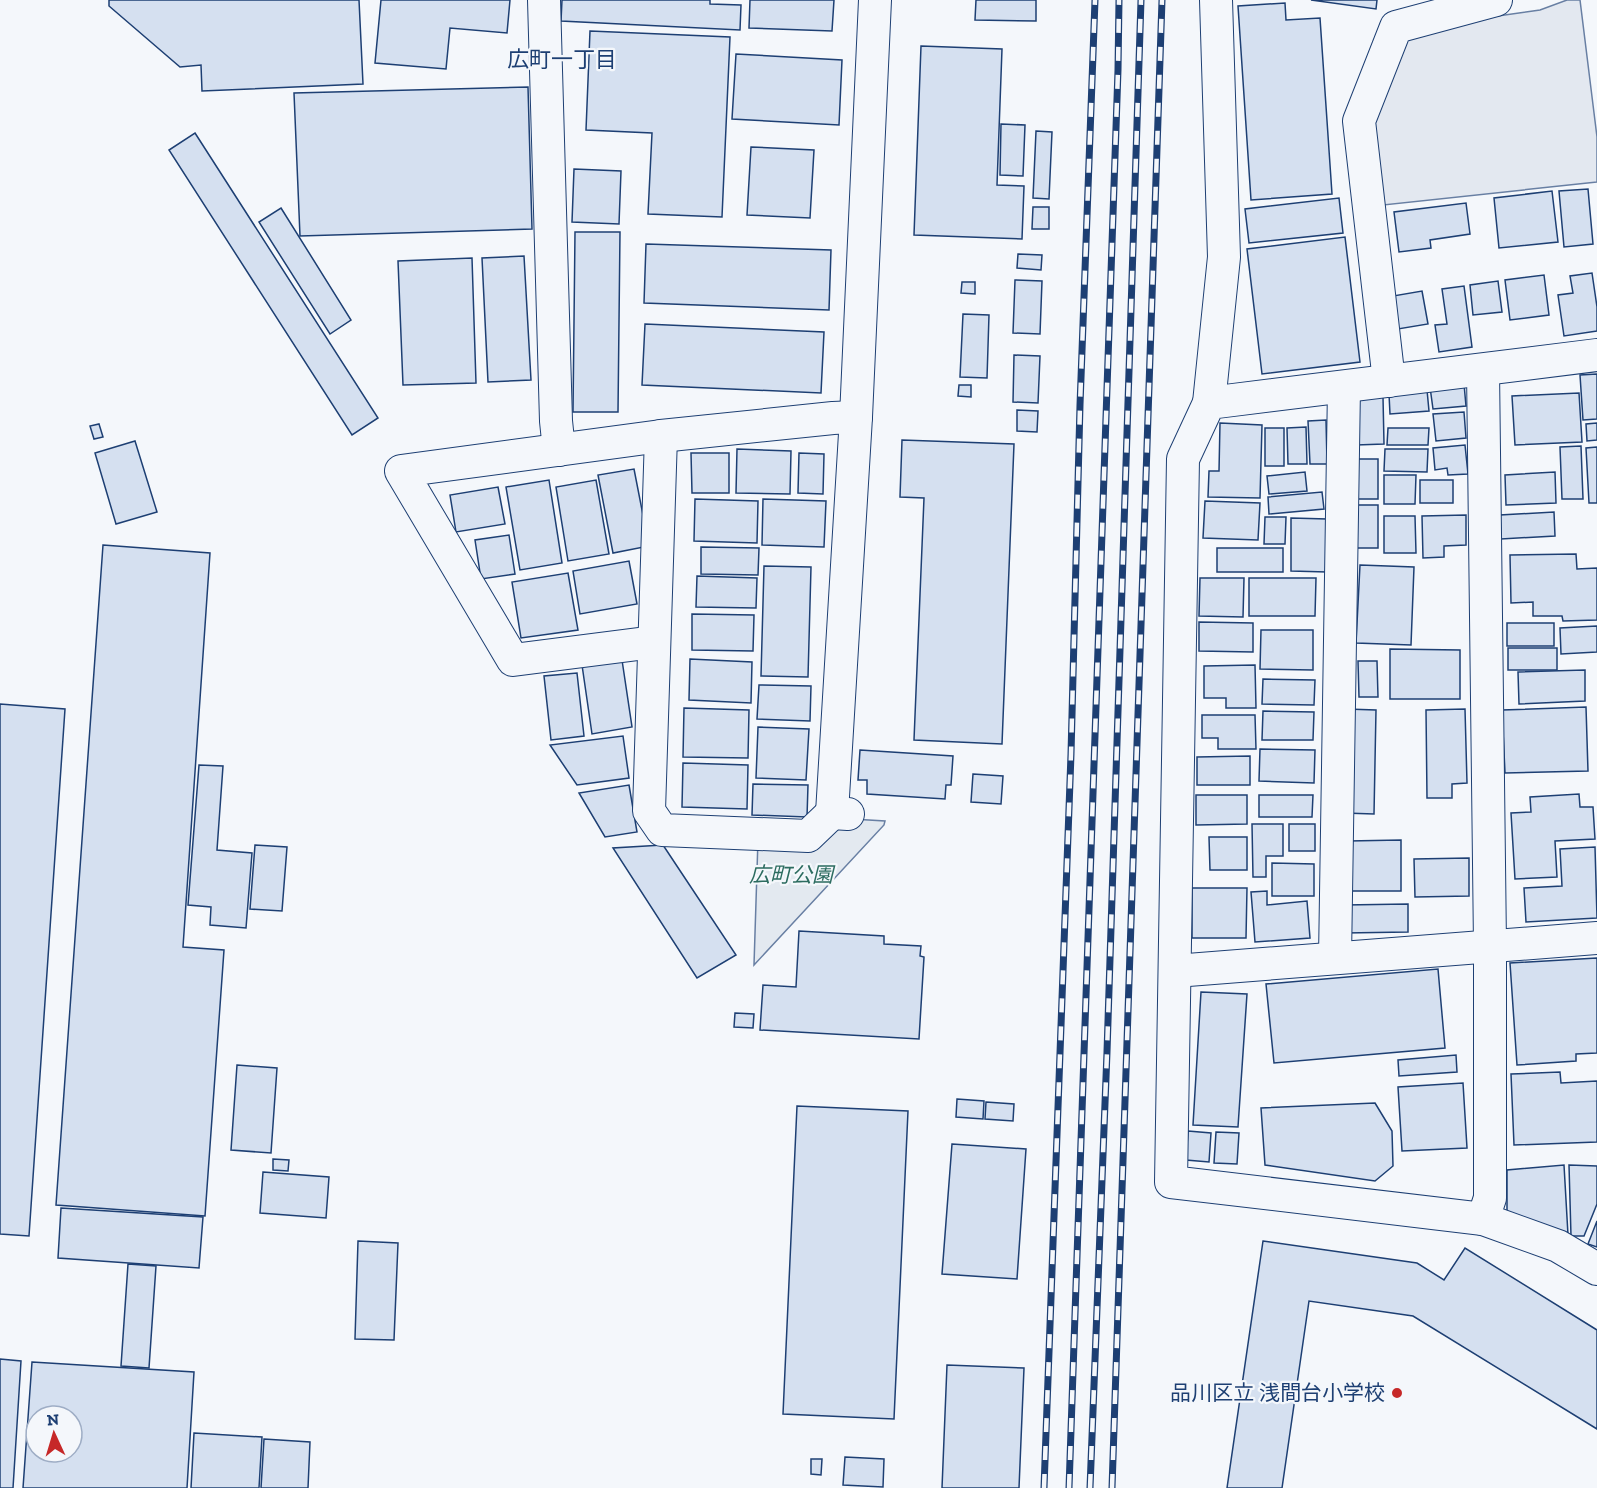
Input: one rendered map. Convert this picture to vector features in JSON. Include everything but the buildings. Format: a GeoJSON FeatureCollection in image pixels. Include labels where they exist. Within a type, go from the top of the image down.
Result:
{"type":"FeatureCollection","features":[{"type":"Feature","properties":{"kind":"street"},"geometry":{"type":"LineString","coordinates":[[544,0],[556,422],[559,450]]}},
{"type":"Feature","properties":{"kind":"street"},"geometry":{"type":"LineString","coordinates":[[661,436],[649,811],[662,830],[808,836],[840,813],[875,0]]}},
{"type":"Feature","properties":{"kind":"street"},"geometry":{"type":"LineString","coordinates":[[1216,0],[1224,257],[1209,403],[1183,459],[1171,1182],[1484,1219],[1558,1246],[1597,1269]]}},
{"type":"Feature","properties":{"kind":"street"},"geometry":{"type":"LineString","coordinates":[[1389,381],[1359,121],[1396,27],[1496,0]]}},
{"type":"Feature","properties":{"kind":"street"},"geometry":{"type":"LineString","coordinates":[[1209,403],[1597,355]]}},
{"type":"Feature","properties":{"kind":"street"},"geometry":{"type":"LineString","coordinates":[[1483,370],[1490,945],[1490,1198],[1484,1219]]}},
{"type":"Feature","properties":{"kind":"street"},"geometry":{"type":"LineString","coordinates":[[1335,958],[1344,387]]}},
{"type":"Feature","properties":{"kind":"street"},"geometry":{"type":"LineString","coordinates":[[654,642],[513,660],[401,471],[661,436],[856,417]]}},
{"type":"Feature","properties":{"kind":"street"},"geometry":{"type":"LineString","coordinates":[[1175,971],[1597,938]]}},
{"type":"Feature","properties":{"kind":"green space","name":"広町公園"},"geometry":{"type":"Polygon","coordinates":[[[835,818],[885,821],[884,825],[754,965],[758,839],[835,818]]]}},
{"type":"Feature","properties":{"kind":"shaded area"},"geometry":{"type":"Polygon","coordinates":[[[1567,0],[1580,0],[1597,137],[1597,182],[1374,206],[1373,128],[1398,40],[1413,28],[1540,10],[1567,0]]]}},
{"type":"Feature","properties":{"kind":"railway"},"geometry":{"type":"LineString","coordinates":[[1044,1488],[1071,754],[1080,405],[1095,0]]}},
{"type":"Feature","properties":{"kind":"railway"},"geometry":{"type":"LineString","coordinates":[[1069,1488],[1119,0]]}},
{"type":"Feature","properties":{"kind":"railway"},"geometry":{"type":"LineString","coordinates":[[1090,1488],[1107,1052],[1141,0]]}},
{"type":"Feature","properties":{"kind":"railway"},"geometry":{"type":"LineString","coordinates":[[1112,1488],[1162,0]]}},
{"type":"Feature","properties":{"kind":"place","name":"品川区立 浅間台小学校"},"geometry":{"type":"Point","coordinates":[1397,1393]}},
{"type":"Feature","properties":{"kind":"district","name":"広町一丁目"},"geometry":{"type":"Point","coordinates":[562,59]}}]}
